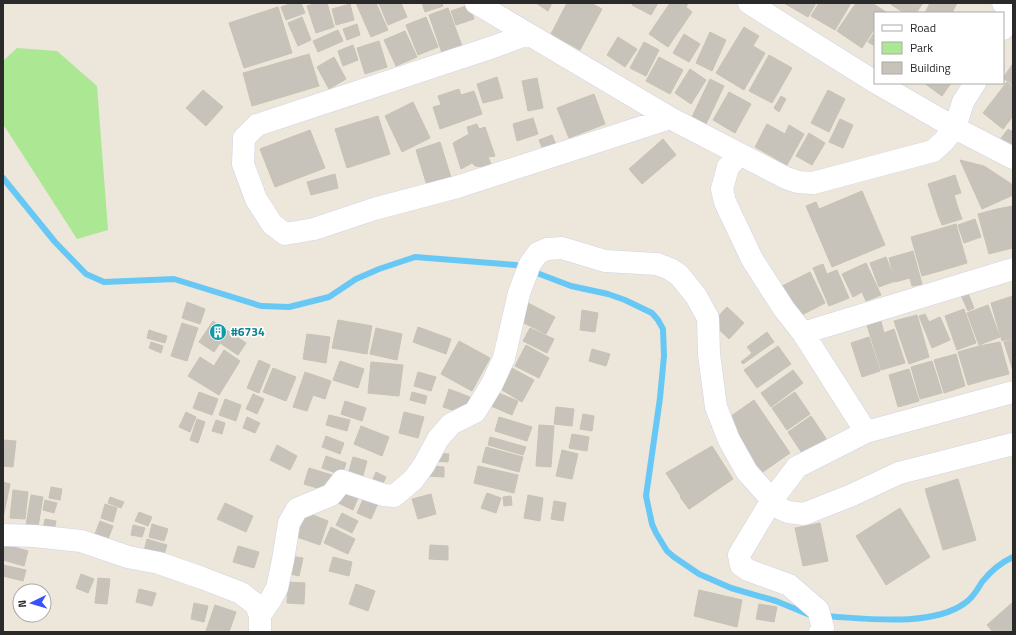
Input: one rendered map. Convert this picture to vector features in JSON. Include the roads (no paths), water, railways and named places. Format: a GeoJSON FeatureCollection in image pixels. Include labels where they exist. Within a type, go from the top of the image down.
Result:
{"type":"FeatureCollection","features":[{"type":"Feature","properties":{"kind":"street"},"geometry":{"type":"LineString","coordinates":[[476,3],[670,118],[786,178],[798,182],[813,183],[933,151],[955,128],[963,102],[974,84]]}},
{"type":"Feature","properties":{"kind":"street"},"geometry":{"type":"LineString","coordinates":[[749,3],[874,81]]}},
{"type":"Feature","properties":{"kind":"street"},"geometry":{"type":"LineString","coordinates":[[528,34],[257,125],[244,138],[243,164],[256,199],[272,224],[285,234],[314,229],[374,210],[457,187],[670,118]]}},
{"type":"Feature","properties":{"kind":"street"},"geometry":{"type":"LineString","coordinates":[[879,84],[955,128],[1013,158]]}},
{"type":"Feature","properties":{"kind":"street"},"geometry":{"type":"LineString","coordinates":[[740,154],[728,168],[722,189],[725,202],[752,259],[784,309],[803,333],[866,432]]}},
{"type":"Feature","properties":{"kind":"street"},"geometry":{"type":"LineString","coordinates":[[260,624],[276,588],[284,560],[288,523],[297,509],[331,495],[342,481],[384,495],[394,496],[413,480],[424,465],[438,439],[451,424],[475,412],[492,384],[504,358],[520,293],[530,264],[538,253],[547,248],[562,248],[605,261],[657,264],[670,269],[679,275],[696,296],[708,318],[709,354],[716,407],[729,440],[747,472],[781,509],[788,512],[804,514],[852,495],[900,473],[1013,444]]}},
{"type":"Feature","properties":{"kind":"street"},"geometry":{"type":"LineString","coordinates":[[803,333],[1013,269]]}},
{"type":"Feature","properties":{"kind":"street"},"geometry":{"type":"LineString","coordinates":[[820,623],[789,585],[748,570],[741,565],[739,555],[772,500],[797,467],[866,432],[1013,392]]}},
{"type":"Feature","properties":{"kind":"street"},"geometry":{"type":"LineString","coordinates":[[3,535],[34,536],[81,541],[128,557],[159,563],[240,593],[255,604],[260,624]]}},
{"type":"Feature","properties":{"kind":"waterway"},"geometry":{"type":"LineString","coordinates":[[3,178],[55,242],[86,274],[104,282],[174,279],[261,306],[289,307],[329,297],[356,279],[379,269],[415,257],[516,265],[571,286],[608,294],[625,300],[652,313],[663,329],[664,356],[660,398],[646,496],[652,524],[656,533],[667,551],[699,574],[731,588],[776,601],[810,615]]}},
{"type":"Feature","properties":{"kind":"waterway"},"geometry":{"type":"LineString","coordinates":[[823,616],[897,620],[916,619],[951,611],[968,601],[977,591],[982,582],[1000,564],[1013,557]]}},
{"type":"Feature","properties":{"kind":"place","name":"#6734"},"geometry":{"type":"Point","coordinates":[218,332]}}]}
